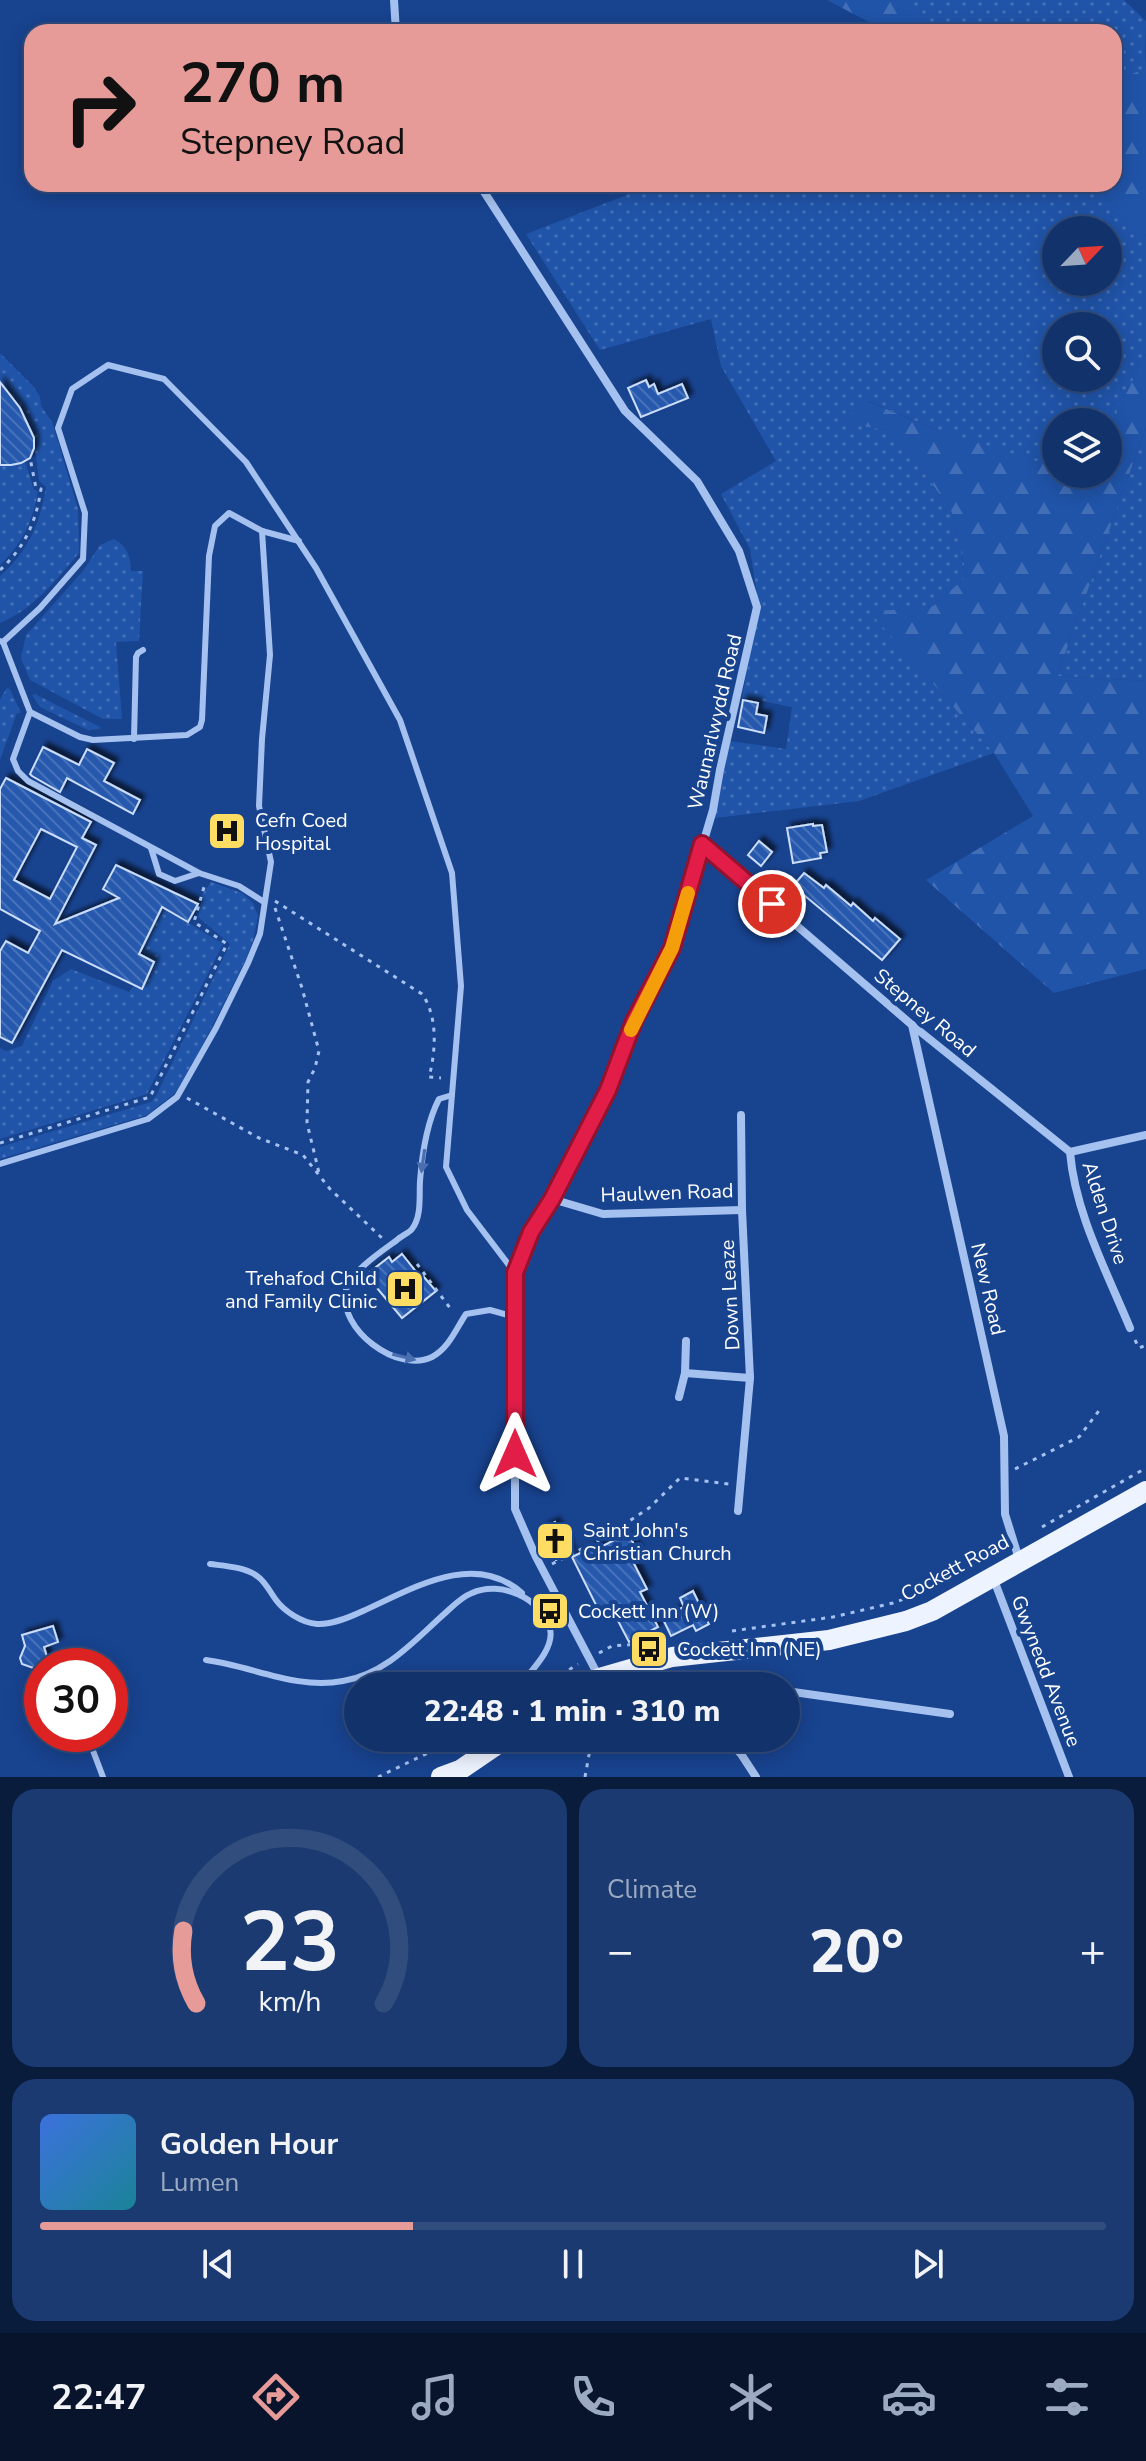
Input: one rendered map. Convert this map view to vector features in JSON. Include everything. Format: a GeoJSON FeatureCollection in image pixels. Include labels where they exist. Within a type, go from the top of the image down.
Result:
{"type":"FeatureCollection","features":[{"type":"Feature","properties":{"kind":"main road","name":"Cockett Road"},"geometry":{"type":"LineString","coordinates":[[624,1672],[672,1657],[829,1640],[906,1621],[932,1611],[993,1577],[1017,1552],[1146,1491]]}},
{"type":"Feature","properties":{"kind":"main road"},"geometry":{"type":"LineString","coordinates":[[441,1777],[460,1770],[486,1752]]}},
{"type":"Feature","properties":{"kind":"street"},"geometry":{"type":"LineString","coordinates":[[394,0],[396,24]]}},
{"type":"Feature","properties":{"kind":"street","name":"Waunarlwydd Road"},"geometry":{"type":"LineString","coordinates":[[484,192],[625,411],[697,481],[739,551],[757,607],[713,810],[672,948],[634,1021],[608,1090],[552,1199],[531,1232],[515,1273],[515,1509],[542,1569],[589,1658],[591,1672]]}},
{"type":"Feature","properties":{"kind":"street","name":"Stepney Road"},"geometry":{"type":"LineString","coordinates":[[702,844],[912,1025],[1070,1152]]}},
{"type":"Feature","properties":{"kind":"street","name":"New Road"},"geometry":{"type":"LineString","coordinates":[[912,1025],[1004,1436],[1005,1514],[1017,1552]]}},
{"type":"Feature","properties":{"kind":"street","name":"Haulwen Road"},"geometry":{"type":"LineString","coordinates":[[552,1199],[603,1214],[742,1210],[741,1115]]}},
{"type":"Feature","properties":{"kind":"street"},"geometry":{"type":"LineString","coordinates":[[1070,1152],[1146,1135]]}},
{"type":"Feature","properties":{"kind":"street","name":"Alden Drive"},"geometry":{"type":"LineString","coordinates":[[1070,1152],[1071,1168],[1086,1220],[1130,1328]]}},
{"type":"Feature","properties":{"kind":"street","name":"Down Leaze"},"geometry":{"type":"LineString","coordinates":[[738,1511],[750,1378],[742,1210]]}},
{"type":"Feature","properties":{"kind":"street"},"geometry":{"type":"LineString","coordinates":[[679,1397],[685,1373],[686,1341]]}},
{"type":"Feature","properties":{"kind":"street","name":"Down Leaze"},"geometry":{"type":"LineString","coordinates":[[685,1373],[750,1378]]}},
{"type":"Feature","properties":{"kind":"street","name":"Gwynedd Avenue"},"geometry":{"type":"LineString","coordinates":[[993,1577],[1069,1777]]}},
{"type":"Feature","properties":{"kind":"street"},"geometry":{"type":"LineString","coordinates":[[800,1693],[950,1714]]}},
{"type":"Feature","properties":{"kind":"street"},"geometry":{"type":"LineString","coordinates":[[739,1752],[756,1777]]}},
{"type":"Feature","properties":{"kind":"lane"},"geometry":{"type":"LineString","coordinates":[[264,902],[239,886],[199,873],[28,781],[18,771],[13,759],[30,712],[2,641],[40,608],[83,559],[85,513],[58,428],[72,389],[108,365],[164,379],[246,462],[316,568],[400,720],[452,873],[461,986],[446,1167],[467,1210],[515,1273]]}},
{"type":"Feature","properties":{"kind":"lane"},"geometry":{"type":"LineString","coordinates":[[30,712],[80,737],[93,740],[187,735],[200,727],[209,556],[215,526],[229,513],[262,531],[299,541]]}},
{"type":"Feature","properties":{"kind":"lane"},"geometry":{"type":"LineString","coordinates":[[0,1164],[148,1119],[181,1093],[248,963],[260,934],[271,862],[259,806],[270,655],[262,531]]}},
{"type":"Feature","properties":{"kind":"lane"},"geometry":{"type":"LineString","coordinates":[[134,739],[136,657],[143,650]]}},
{"type":"Feature","properties":{"kind":"lane"},"geometry":{"type":"LineString","coordinates":[[151,848],[159,874],[175,881],[199,873]]}},
{"type":"Feature","properties":{"kind":"lane"},"geometry":{"type":"LineString","coordinates":[[452,1095],[439,1099],[435,1107],[425,1150],[418,1216],[412,1229],[354,1275],[346,1288],[347,1313],[355,1329],[381,1350],[415,1361],[431,1357],[444,1348],[466,1314],[490,1310],[515,1317]]}},
{"type":"Feature","properties":{"kind":"lane"},"geometry":{"type":"LineString","coordinates":[[210,1564],[261,1577],[278,1603],[301,1619],[316,1624],[356,1614],[441,1576],[479,1574],[500,1579],[513,1585],[527,1598],[548,1623],[552,1633],[544,1653],[530,1672]]}},
{"type":"Feature","properties":{"kind":"lane"},"geometry":{"type":"LineString","coordinates":[[206,1660],[295,1681],[321,1684],[345,1681],[380,1668],[469,1593],[484,1588],[499,1588],[527,1598]]}},
{"type":"Feature","properties":{"kind":"lane"},"geometry":{"type":"LineString","coordinates":[[94,1752],[103,1777]]}},
{"type":"Feature","properties":{"kind":"path"},"geometry":{"type":"LineString","coordinates":[[0,570],[14,557],[34,521],[41,489],[36,488],[30,458]]}},
{"type":"Feature","properties":{"kind":"path"},"geometry":{"type":"LineString","coordinates":[[0,1143],[150,1097],[227,944],[194,922],[208,876]]}},
{"type":"Feature","properties":{"kind":"path"},"geometry":{"type":"LineString","coordinates":[[320,1177],[307,1123],[308,1082],[319,1051],[273,900],[422,994],[430,1006],[433,1025],[429,1077]]}},
{"type":"Feature","properties":{"kind":"path"},"geometry":{"type":"LineString","coordinates":[[181,1093],[259,1138],[303,1155],[320,1177],[390,1245]]}},
{"type":"Feature","properties":{"kind":"path"},"geometry":{"type":"LineString","coordinates":[[417,1264],[462,1319]]}},
{"type":"Feature","properties":{"kind":"path"},"geometry":{"type":"LineString","coordinates":[[1130,1328],[1139,1348],[1146,1345]]}},
{"type":"Feature","properties":{"kind":"path"},"geometry":{"type":"LineString","coordinates":[[1005,1474],[1079,1437],[1101,1408]]}},
{"type":"Feature","properties":{"kind":"path"},"geometry":{"type":"LineString","coordinates":[[726,1632],[833,1617],[893,1603],[929,1590],[1017,1552],[1146,1468]]}},
{"type":"Feature","properties":{"kind":"path"},"geometry":{"type":"LineString","coordinates":[[542,1569],[605,1537],[649,1508],[680,1478],[740,1486]]}},
{"type":"Feature","properties":{"kind":"path"},"geometry":{"type":"LineString","coordinates":[[566,1672],[612,1646],[652,1643]]}},
{"type":"Feature","properties":{"kind":"path"},"geometry":{"type":"LineString","coordinates":[[378,1777],[430,1752]]}},
{"type":"Feature","properties":{"kind":"path"},"geometry":{"type":"LineString","coordinates":[[585,1777],[589,1752]]}},
{"type":"Feature","properties":{"kind":"green space"},"geometry":{"type":"Polygon","coordinates":[[[827,0],[903,0],[921,24],[873,24],[827,0]]]}},
{"type":"Feature","properties":{"kind":"green space"},"geometry":{"type":"Polygon","coordinates":[[[903,0],[1124,0],[1146,21],[1145,68],[1122,78],[1122,24],[921,24],[903,0]]]}},
{"type":"Feature","properties":{"kind":"green space"},"geometry":{"type":"Polygon","coordinates":[[[1146,50],[1146,236],[1101,192],[1122,192],[1122,78],[1145,68],[1146,50]]]}},
{"type":"Feature","properties":{"kind":"green space"},"geometry":{"type":"Polygon","coordinates":[[[634,192],[1101,192],[1146,236],[1146,354],[1119,408],[1042,408],[1042,460],[1036,462],[937,430],[868,401],[842,423],[894,431],[951,510],[967,576],[933,606],[871,613],[994,753],[859,801],[715,818],[730,741],[786,749],[792,707],[742,697],[759,607],[750,549],[721,494],[776,461],[721,366],[711,319],[600,350],[526,234],[634,192]]]}},
{"type":"Feature","properties":{"kind":"green space"},"geometry":{"type":"Polygon","coordinates":[[[0,353],[34,387],[41,406],[52,422],[78,509],[79,553],[34,602],[0,623],[0,576],[32,536],[46,487],[39,481],[32,440],[23,416],[0,382],[0,353]]]}},
{"type":"Feature","properties":{"kind":"green space"},"geometry":{"type":"Polygon","coordinates":[[[1146,354],[1146,427],[1057,676],[1146,681],[1146,969],[1054,993],[926,880],[1033,816],[994,753],[870,612],[933,606],[967,576],[951,510],[894,431],[841,423],[867,401],[937,430],[1036,461],[1042,459],[1042,488],[1122,488],[1122,408],[1119,408],[1146,354]]]}},
{"type":"Feature","properties":{"kind":"green space"},"geometry":{"type":"Polygon","coordinates":[[[1146,427],[1146,681],[1057,676],[1146,427]]]}},
{"type":"Feature","properties":{"kind":"green space"},"geometry":{"type":"Polygon","coordinates":[[[25,461],[34,490],[38,491],[36,501],[20,541],[0,565],[0,465],[25,461]]]}},
{"type":"Feature","properties":{"kind":"green space"},"geometry":{"type":"Polygon","coordinates":[[[114,539],[127,552],[131,571],[143,571],[139,641],[116,642],[122,719],[103,719],[30,680],[21,658],[26,635],[83,571],[100,545],[114,539]]]}},
{"type":"Feature","properties":{"kind":"green space"},"geometry":{"type":"Polygon","coordinates":[[[7,688],[21,713],[17,713],[0,760],[0,699],[7,688]]]}},
{"type":"Feature","properties":{"kind":"green space"},"geometry":{"type":"Polygon","coordinates":[[[32,695],[100,729],[88,730],[40,707],[32,695]]]}},
{"type":"Feature","properties":{"kind":"green space"},"geometry":{"type":"Polygon","coordinates":[[[211,882],[242,893],[253,903],[258,916],[245,961],[175,1093],[147,1115],[0,1159],[0,1147],[151,1102],[156,1096],[230,944],[198,917],[202,895],[211,882]]]}},
{"type":"Feature","properties":{"kind":"green space"},"geometry":{"type":"Polygon","coordinates":[[[162,907],[223,944],[147,1094],[0,1139],[0,1048],[6,1051],[22,1046],[53,981],[71,969],[129,992],[134,986],[142,989],[154,963],[139,954],[162,907]]]}},
{"type":"Feature","properties":{"kind":"building"},"geometry":{"type":"Polygon","coordinates":[[[646,380],[649,387],[654,384],[658,394],[682,384],[688,398],[641,417],[628,388],[646,380]]]}},
{"type":"Feature","properties":{"kind":"building"},"geometry":{"type":"Polygon","coordinates":[[[0,382],[20,408],[34,438],[30,458],[11,465],[0,465],[0,382]]]}},
{"type":"Feature","properties":{"kind":"building"},"geometry":{"type":"Polygon","coordinates":[[[743,700],[758,703],[756,714],[767,716],[764,733],[738,727],[743,700]]]}},
{"type":"Feature","properties":{"kind":"building"},"geometry":{"type":"Polygon","coordinates":[[[43,747],[79,765],[87,749],[114,763],[104,781],[140,800],[133,814],[67,778],[60,792],[32,776],[30,774],[43,747]]]}},
{"type":"Feature","properties":{"kind":"building"},"geometry":{"type":"Polygon","coordinates":[[[6,778],[91,822],[82,838],[96,845],[55,924],[119,898],[103,889],[116,865],[198,904],[188,922],[162,907],[139,954],[154,962],[142,989],[62,950],[12,1043],[0,1037],[0,951],[6,941],[28,953],[40,931],[0,909],[0,789],[6,778]],[[41,829],[14,880],[50,899],[77,847],[41,829]]]}},
{"type":"Feature","properties":{"kind":"building"},"geometry":{"type":"Polygon","coordinates":[[[822,825],[827,852],[820,853],[821,858],[793,863],[787,828],[822,825]]]}},
{"type":"Feature","properties":{"kind":"building"},"geometry":{"type":"Polygon","coordinates":[[[759,841],[772,852],[761,866],[748,855],[759,841]]]}},
{"type":"Feature","properties":{"kind":"building"},"geometry":{"type":"Polygon","coordinates":[[[804,873],[824,888],[826,885],[851,906],[853,903],[873,921],[875,918],[900,939],[882,960],[793,886],[804,873]]]}},
{"type":"Feature","properties":{"kind":"building","name":"Trehafod Child and Family Clinic"},"geometry":{"type":"Polygon","coordinates":[[[402,1254],[436,1291],[402,1318],[366,1275],[389,1257],[392,1262],[402,1254]]]}},
{"type":"Feature","properties":{"kind":"building","name":"Saint John's Christian Church"},"geometry":{"type":"Polygon","coordinates":[[[555,1522],[571,1552],[556,1560],[540,1530],[555,1522]]]}},
{"type":"Feature","properties":{"kind":"building"},"geometry":{"type":"Polygon","coordinates":[[[624,1535],[626,1539],[630,1537],[639,1554],[631,1558],[647,1589],[640,1592],[658,1627],[629,1642],[614,1613],[603,1619],[572,1557],[624,1535]]]}},
{"type":"Feature","properties":{"kind":"building"},"geometry":{"type":"Polygon","coordinates":[[[693,1591],[709,1624],[696,1631],[693,1625],[671,1636],[662,1617],[684,1607],[680,1598],[693,1591]]]}},
{"type":"Feature","properties":{"kind":"building"},"geometry":{"type":"Polygon","coordinates":[[[53,1626],[58,1642],[44,1648],[24,1648],[22,1635],[53,1626]]]}},
{"type":"Feature","properties":{"kind":"slow traffic"},"geometry":{"type":"LineString","coordinates":[[631,1030],[672,948],[688,893]]}},
{"type":"Feature","properties":{"kind":"place","name":"Cefn Coed Hospital"},"geometry":{"type":"Point","coordinates":[227,831]}},
{"type":"Feature","properties":{"kind":"place","name":"Trehafod Child and Family Clinic"},"geometry":{"type":"Point","coordinates":[405,1289]}},
{"type":"Feature","properties":{"kind":"place","name":"Saint John's Christian Church"},"geometry":{"type":"Point","coordinates":[555,1541]}},
{"type":"Feature","properties":{"kind":"place","name":"Cockett Inn (W)"},"geometry":{"type":"Point","coordinates":[550,1611]}},
{"type":"Feature","properties":{"kind":"place","name":"Cockett Inn (NE)"},"geometry":{"type":"Point","coordinates":[649,1649]}},
{"type":"Feature","properties":{"kind":"route"},"geometry":{"type":"LineString","coordinates":[[515,1454],[515,1273],[531,1232],[552,1199],[608,1090],[634,1021],[672,948],[702,844],[772,904]]}}]}
